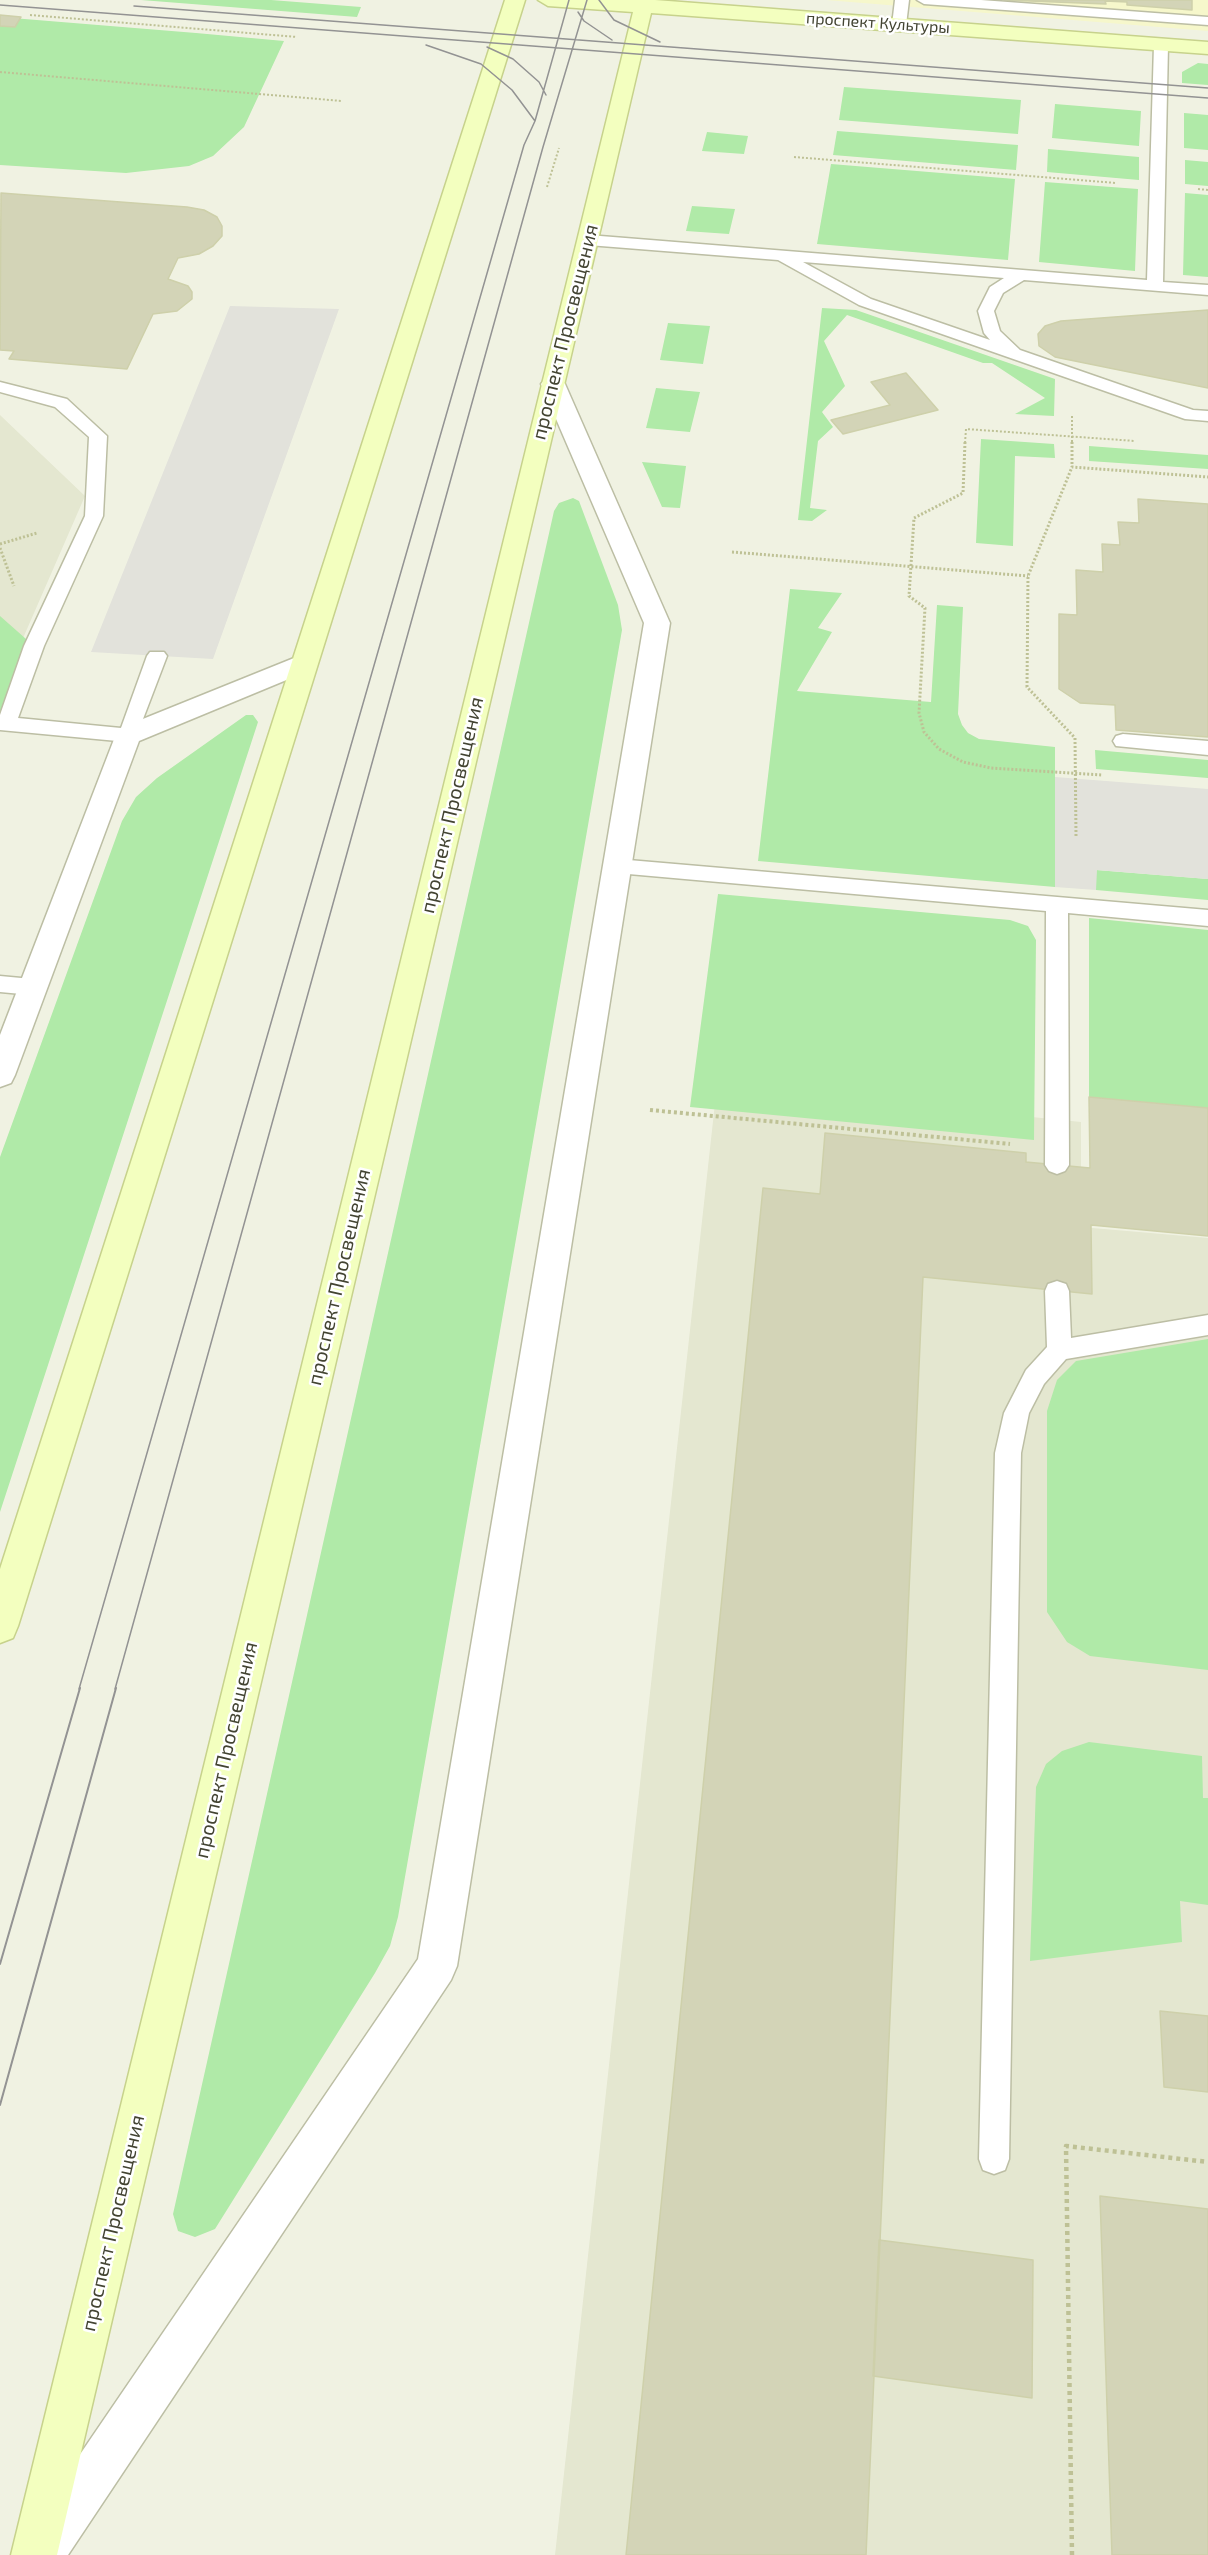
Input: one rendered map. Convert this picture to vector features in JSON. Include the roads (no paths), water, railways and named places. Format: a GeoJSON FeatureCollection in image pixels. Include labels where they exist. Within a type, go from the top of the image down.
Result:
{"type":"FeatureCollection","features":[{"type":"Feature","properties":{"kind":"main road"},"geometry":{"type":"LineString","coordinates":[[0,1626],[515,0]]}},
{"type":"Feature","properties":{"kind":"main road","name":"проспект Культуры"},"geometry":{"type":"LineString","coordinates":[[548,0],[644,3],[1208,48]]}},
{"type":"Feature","properties":{"kind":"main road","name":"проспект Просвещения"},"geometry":{"type":"LineString","coordinates":[[34,2555],[644,3]]}},
{"type":"Feature","properties":{"kind":"street"},"geometry":{"type":"LineString","coordinates":[[40,2555],[437,1966],[657,623],[553,384]]}},
{"type":"Feature","properties":{"kind":"street"},"geometry":{"type":"LineString","coordinates":[[0,1075],[128,735],[304,663]]}},
{"type":"Feature","properties":{"kind":"lane"},"geometry":{"type":"LineString","coordinates":[[898,25],[902,0]]}},
{"type":"Feature","properties":{"kind":"lane"},"geometry":{"type":"LineString","coordinates":[[924,0],[1208,21]]}},
{"type":"Feature","properties":{"kind":"lane"},"geometry":{"type":"LineString","coordinates":[[1155,286],[1161,45]]}},
{"type":"Feature","properties":{"kind":"lane"},"geometry":{"type":"LineString","coordinates":[[588,240],[1208,290]]}},
{"type":"Feature","properties":{"kind":"lane"},"geometry":{"type":"LineString","coordinates":[[778,255],[865,302],[1191,415],[1208,416]]}},
{"type":"Feature","properties":{"kind":"lane"},"geometry":{"type":"LineString","coordinates":[[1014,354],[992,333],[986,311],[996,290],[1021,275]]}},
{"type":"Feature","properties":{"kind":"lane"},"geometry":{"type":"LineString","coordinates":[[0,387],[61,403],[98,436],[94,516],[34,646],[3,723],[128,735],[157,656]]}},
{"type":"Feature","properties":{"kind":"lane"},"geometry":{"type":"LineString","coordinates":[[1123,741],[1208,748]]}},
{"type":"Feature","properties":{"kind":"lane"},"geometry":{"type":"LineString","coordinates":[[617,866],[1208,918]]}},
{"type":"Feature","properties":{"kind":"lane"},"geometry":{"type":"LineString","coordinates":[[1056,1157],[1057,904]]}},
{"type":"Feature","properties":{"kind":"lane"},"geometry":{"type":"LineString","coordinates":[[0,984],[32,987]]}},
{"type":"Feature","properties":{"kind":"lane"},"geometry":{"type":"LineString","coordinates":[[1057,1291],[1059,1350]]}},
{"type":"Feature","properties":{"kind":"lane"},"geometry":{"type":"LineString","coordinates":[[994,2159],[1008,1453],[1017,1413],[1035,1377],[1059,1350],[1208,1325]]}},
{"type":"Feature","properties":{"kind":"tram line"},"geometry":{"type":"LineString","coordinates":[[558,38],[569,0]]}},
{"type":"Feature","properties":{"kind":"tram line"},"geometry":{"type":"LineString","coordinates":[[582,18],[587,0]]}},
{"type":"Feature","properties":{"kind":"tram line"},"geometry":{"type":"LineString","coordinates":[[599,0],[614,20],[660,42]]}},
{"type":"Feature","properties":{"kind":"tram line"},"geometry":{"type":"LineString","coordinates":[[0,5],[556,48]]}},
{"type":"Feature","properties":{"kind":"tram line"},"geometry":{"type":"LineString","coordinates":[[134,6],[558,38]]}},
{"type":"Feature","properties":{"kind":"tram line"},"geometry":{"type":"LineString","coordinates":[[578,12],[582,18]]}},
{"type":"Feature","properties":{"kind":"tram line"},"geometry":{"type":"LineString","coordinates":[[575,40],[582,18]]}},
{"type":"Feature","properties":{"kind":"tram line"},"geometry":{"type":"LineString","coordinates":[[582,18],[612,40]]}},
{"type":"Feature","properties":{"kind":"tram line"},"geometry":{"type":"LineString","coordinates":[[556,48],[558,38]]}},
{"type":"Feature","properties":{"kind":"tram line"},"geometry":{"type":"LineString","coordinates":[[558,38],[575,40]]}},
{"type":"Feature","properties":{"kind":"tram line"},"geometry":{"type":"LineString","coordinates":[[572,49],[575,40]]}},
{"type":"Feature","properties":{"kind":"tram line"},"geometry":{"type":"LineString","coordinates":[[575,40],[1208,88]]}},
{"type":"Feature","properties":{"kind":"tram line"},"geometry":{"type":"LineString","coordinates":[[426,45],[481,64],[512,90],[535,121]]}},
{"type":"Feature","properties":{"kind":"tram line"},"geometry":{"type":"LineString","coordinates":[[487,47],[513,59],[539,82],[544,90]]}},
{"type":"Feature","properties":{"kind":"tram line"},"geometry":{"type":"LineString","coordinates":[[544,90],[556,48]]}},
{"type":"Feature","properties":{"kind":"tram line"},"geometry":{"type":"LineString","coordinates":[[556,48],[572,49]]}},
{"type":"Feature","properties":{"kind":"tram line"},"geometry":{"type":"LineString","coordinates":[[115,1689],[543,147],[572,49]]}},
{"type":"Feature","properties":{"kind":"tram line"},"geometry":{"type":"LineString","coordinates":[[572,49],[1208,98]]}},
{"type":"Feature","properties":{"kind":"tram line"},"geometry":{"type":"LineString","coordinates":[[535,121],[544,90]]}},
{"type":"Feature","properties":{"kind":"tram line"},"geometry":{"type":"LineString","coordinates":[[544,90],[546,95]]}},
{"type":"Feature","properties":{"kind":"tram line"},"geometry":{"type":"LineString","coordinates":[[79,1689],[524,145],[535,121]]}},
{"type":"Feature","properties":{"kind":"tram line"},"geometry":{"type":"LineString","coordinates":[[0,1964],[80,1688]]}},
{"type":"Feature","properties":{"kind":"tram line"},"geometry":{"type":"LineString","coordinates":[[0,2105],[116,1688]]}}]}
